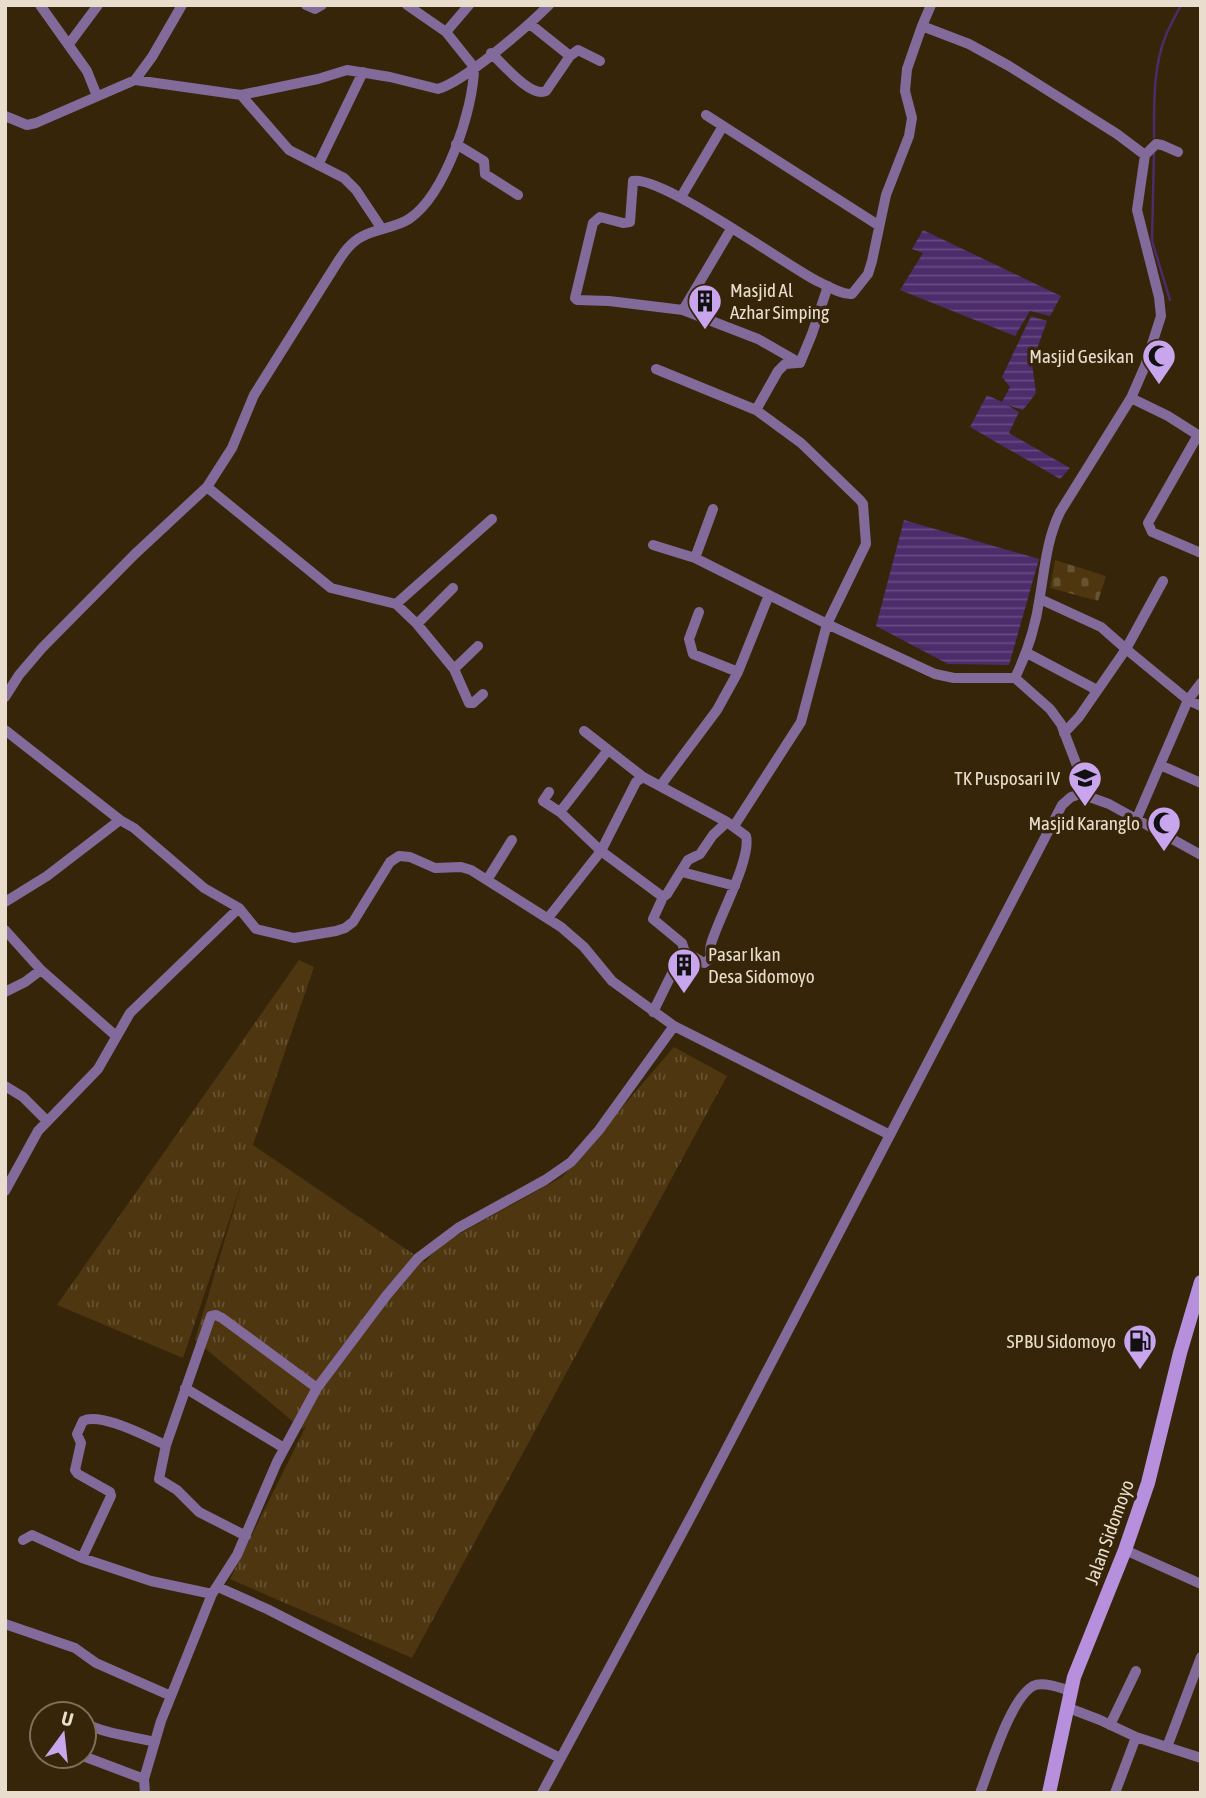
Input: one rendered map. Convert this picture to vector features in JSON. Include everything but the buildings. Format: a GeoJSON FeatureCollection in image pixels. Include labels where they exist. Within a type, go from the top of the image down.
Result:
{"type":"FeatureCollection","features":[{"type":"Feature","properties":{"kind":"main road","name":"Jalan Sidomoyo"},"geometry":{"type":"LineString","coordinates":[[1049,1793],[1070,1691],[1149,1483],[1180,1353],[1201,1282]]}},
{"type":"Feature","properties":{"kind":"street"},"geometry":{"type":"LineString","coordinates":[[40,5],[88,71],[97,96]]}},
{"type":"Feature","properties":{"kind":"street"},"geometry":{"type":"LineString","coordinates":[[69,44],[98,5]]}},
{"type":"Feature","properties":{"kind":"street"},"geometry":{"type":"LineString","coordinates":[[135,80],[152,57],[182,5]]}},
{"type":"Feature","properties":{"kind":"street"},"geometry":{"type":"LineString","coordinates":[[306,5],[315,9],[322,5]]}},
{"type":"Feature","properties":{"kind":"street"},"geometry":{"type":"LineString","coordinates":[[5,697],[19,675],[43,648],[126,563],[207,486],[232,448],[254,395],[337,262],[355,241],[412,217],[429,198],[447,169],[470,106],[471,62],[446,32],[407,5]]}},
{"type":"Feature","properties":{"kind":"street"},"geometry":{"type":"LineString","coordinates":[[446,32],[469,5]]}},
{"type":"Feature","properties":{"kind":"street"},"geometry":{"type":"LineString","coordinates":[[5,116],[27,125],[135,80],[241,94],[318,79],[343,71],[363,72],[438,89],[445,87],[471,62],[491,53],[530,24],[549,5]]}},
{"type":"Feature","properties":{"kind":"street"},"geometry":{"type":"LineString","coordinates":[[800,363],[758,339],[683,310],[609,301],[579,301],[575,298],[593,222],[600,218],[630,222],[633,181],[642,181],[681,197],[768,250],[792,268],[848,294],[856,291],[872,261],[886,195],[909,136],[912,118],[905,91],[907,69],[931,5]]}},
{"type":"Feature","properties":{"kind":"street"},"geometry":{"type":"LineString","coordinates":[[530,24],[570,56]]}},
{"type":"Feature","properties":{"kind":"street"},"geometry":{"type":"LineString","coordinates":[[922,26],[968,44],[1009,66],[1117,134],[1145,155]]}},
{"type":"Feature","properties":{"kind":"street"},"geometry":{"type":"LineString","coordinates":[[491,53],[519,80],[540,94],[546,92],[570,56],[580,49],[600,61]]}},
{"type":"Feature","properties":{"kind":"street"},"geometry":{"type":"LineString","coordinates":[[318,165],[363,72]]}},
{"type":"Feature","properties":{"kind":"street"},"geometry":{"type":"LineString","coordinates":[[241,94],[285,146],[344,178],[356,190],[382,229]]}},
{"type":"Feature","properties":{"kind":"street"},"geometry":{"type":"LineString","coordinates":[[706,115],[878,225]]}},
{"type":"Feature","properties":{"kind":"street"},"geometry":{"type":"LineString","coordinates":[[681,197],[723,126]]}},
{"type":"Feature","properties":{"kind":"street"},"geometry":{"type":"LineString","coordinates":[[456,144],[484,161],[483,172],[488,178],[518,195]]}},
{"type":"Feature","properties":{"kind":"street"},"geometry":{"type":"LineString","coordinates":[[1015,678],[1027,653],[1040,599],[1052,528],[1130,398],[1145,366],[1161,316],[1159,297],[1137,210],[1145,155],[1156,144],[1178,152]]}},
{"type":"Feature","properties":{"kind":"street"},"geometry":{"type":"LineString","coordinates":[[683,310],[731,229]]}},
{"type":"Feature","properties":{"kind":"street"},"geometry":{"type":"LineString","coordinates":[[800,363],[828,286]]}},
{"type":"Feature","properties":{"kind":"street"},"geometry":{"type":"LineString","coordinates":[[756,410],[785,364],[800,363]]}},
{"type":"Feature","properties":{"kind":"street"},"geometry":{"type":"LineString","coordinates":[[653,1012],[684,951],[682,943],[653,919],[663,897],[688,860],[700,854],[713,835],[731,824],[801,722],[827,624],[866,544],[863,504],[801,443],[756,410],[656,369]]}},
{"type":"Feature","properties":{"kind":"street"},"geometry":{"type":"LineString","coordinates":[[1130,398],[1168,416],[1199,436],[1148,523],[1152,532],[1201,553]]}},
{"type":"Feature","properties":{"kind":"street"},"geometry":{"type":"LineString","coordinates":[[207,486],[331,588],[396,604],[454,669],[469,703],[473,704],[483,694]]}},
{"type":"Feature","properties":{"kind":"street"},"geometry":{"type":"LineString","coordinates":[[695,558],[713,509]]}},
{"type":"Feature","properties":{"kind":"street"},"geometry":{"type":"LineString","coordinates":[[396,604],[492,519]]}},
{"type":"Feature","properties":{"kind":"street"},"geometry":{"type":"LineString","coordinates":[[653,545],[695,558],[827,624],[944,677],[1015,678],[1050,709],[1064,733],[1089,797]]}},
{"type":"Feature","properties":{"kind":"street"},"geometry":{"type":"LineString","coordinates":[[1064,733],[1079,717],[1126,649],[1163,581]]}},
{"type":"Feature","properties":{"kind":"street"},"geometry":{"type":"LineString","coordinates":[[416,624],[453,588]]}},
{"type":"Feature","properties":{"kind":"street"},"geometry":{"type":"LineString","coordinates":[[661,785],[717,710],[738,672],[769,595]]}},
{"type":"Feature","properties":{"kind":"street"},"geometry":{"type":"LineString","coordinates":[[1040,599],[1101,627],[1188,699],[1201,706]]}},
{"type":"Feature","properties":{"kind":"street"},"geometry":{"type":"LineString","coordinates":[[699,612],[689,639],[692,654],[738,672]]}},
{"type":"Feature","properties":{"kind":"street"},"geometry":{"type":"LineString","coordinates":[[454,669],[478,646]]}},
{"type":"Feature","properties":{"kind":"street"},"geometry":{"type":"LineString","coordinates":[[1027,653],[1097,690]]}},
{"type":"Feature","properties":{"kind":"street"},"geometry":{"type":"LineString","coordinates":[[1137,818],[1188,699],[1201,683]]}},
{"type":"Feature","properties":{"kind":"street"},"geometry":{"type":"LineString","coordinates":[[5,730],[134,828],[204,888],[239,908],[256,929],[285,937],[312,936],[345,928],[353,922],[390,862],[399,856],[410,857],[435,868],[466,868],[548,918],[584,947],[612,981],[674,1026],[890,1135]]}},
{"type":"Feature","properties":{"kind":"street"},"geometry":{"type":"LineString","coordinates":[[584,730],[643,776],[731,824],[746,836],[735,886],[709,947],[709,961],[704,963],[684,951]]}},
{"type":"Feature","properties":{"kind":"street"},"geometry":{"type":"LineString","coordinates":[[560,812],[608,750]]}},
{"type":"Feature","properties":{"kind":"street"},"geometry":{"type":"LineString","coordinates":[[1160,765],[1201,783]]}},
{"type":"Feature","properties":{"kind":"street"},"geometry":{"type":"LineString","coordinates":[[548,918],[601,851],[636,782],[643,776]]}},
{"type":"Feature","properties":{"kind":"street"},"geometry":{"type":"LineString","coordinates":[[549,792],[543,801],[560,812],[601,851],[663,897]]}},
{"type":"Feature","properties":{"kind":"street"},"geometry":{"type":"LineString","coordinates":[[542,1793],[695,1509],[1062,806],[1071,797],[1081,794],[1137,818],[1201,855]]}},
{"type":"Feature","properties":{"kind":"street"},"geometry":{"type":"LineString","coordinates":[[5,902],[47,876],[120,820]]}},
{"type":"Feature","properties":{"kind":"street"},"geometry":{"type":"LineString","coordinates":[[486,880],[512,839]]}},
{"type":"Feature","properties":{"kind":"street"},"geometry":{"type":"LineString","coordinates":[[682,872],[735,886]]}},
{"type":"Feature","properties":{"kind":"street"},"geometry":{"type":"LineString","coordinates":[[5,1191],[38,1131],[98,1069],[138,1003],[239,908]]}},
{"type":"Feature","properties":{"kind":"street"},"geometry":{"type":"LineString","coordinates":[[5,930],[41,970],[116,1036]]}},
{"type":"Feature","properties":{"kind":"street"},"geometry":{"type":"LineString","coordinates":[[5,992],[41,970]]}},
{"type":"Feature","properties":{"kind":"street"},"geometry":{"type":"LineString","coordinates":[[145,1793],[144,1779],[155,1742],[215,1590],[246,1536],[284,1448],[317,1388],[418,1258],[458,1228],[545,1180],[571,1162],[599,1130],[674,1026]]}},
{"type":"Feature","properties":{"kind":"street"},"geometry":{"type":"LineString","coordinates":[[5,1086],[23,1097],[47,1121]]}},
{"type":"Feature","properties":{"kind":"street"},"geometry":{"type":"LineString","coordinates":[[246,1536],[199,1512],[177,1490],[160,1481],[159,1477],[166,1446],[211,1316],[216,1315],[317,1388]]}},
{"type":"Feature","properties":{"kind":"street"},"geometry":{"type":"LineString","coordinates":[[185,1388],[284,1448]]}},
{"type":"Feature","properties":{"kind":"street"},"geometry":{"type":"LineString","coordinates":[[82,1558],[111,1496],[110,1492],[75,1470],[80,1443],[77,1434],[83,1421],[92,1417],[166,1446]]}},
{"type":"Feature","properties":{"kind":"street"},"geometry":{"type":"LineString","coordinates":[[23,1540],[32,1535],[82,1558],[151,1581],[215,1590],[267,1609],[560,1758]]}},
{"type":"Feature","properties":{"kind":"street"},"geometry":{"type":"LineString","coordinates":[[1125,1550],[1201,1584]]}},
{"type":"Feature","properties":{"kind":"street"},"geometry":{"type":"LineString","coordinates":[[5,1624],[75,1648],[96,1663],[171,1696]]}},
{"type":"Feature","properties":{"kind":"street"},"geometry":{"type":"LineString","coordinates":[[1167,1747],[1201,1657]]}},
{"type":"Feature","properties":{"kind":"street"},"geometry":{"type":"LineString","coordinates":[[1110,1725],[1136,1671]]}},
{"type":"Feature","properties":{"kind":"street"},"geometry":{"type":"LineString","coordinates":[[980,1793],[1004,1727],[1025,1694],[1033,1686],[1041,1684],[1070,1691]]}},
{"type":"Feature","properties":{"kind":"street"},"geometry":{"type":"LineString","coordinates":[[1066,1707],[1136,1737],[1201,1758]]}},
{"type":"Feature","properties":{"kind":"street"},"geometry":{"type":"LineString","coordinates":[[98,1730],[155,1742]]}},
{"type":"Feature","properties":{"kind":"street"},"geometry":{"type":"LineString","coordinates":[[1115,1793],[1136,1737]]}},
{"type":"Feature","properties":{"kind":"street"},"geometry":{"type":"LineString","coordinates":[[98,1761],[144,1779]]}},
{"type":"Feature","properties":{"kind":"green space"},"geometry":{"type":"Polygon","coordinates":[[[1055,560],[1106,576],[1098,601],[1050,588],[1055,560]]]}},
{"type":"Feature","properties":{"kind":"green space"},"geometry":{"type":"Polygon","coordinates":[[[299,960],[314,967],[253,1145],[425,1262],[441,1244],[562,1177],[674,1047],[727,1076],[412,1658],[230,1579],[306,1426],[302,1429],[195,1340],[242,1182],[183,1358],[57,1305],[299,960]]]}},
{"type":"Feature","properties":{"kind":"shaded area"},"geometry":{"type":"Polygon","coordinates":[[[923,230],[1061,296],[1050,316],[1030,311],[1015,336],[900,290],[923,253],[912,249],[923,230]]]}},
{"type":"Feature","properties":{"kind":"shaded area"},"geometry":{"type":"Polygon","coordinates":[[[1031,316],[1047,321],[1032,363],[1036,393],[1023,410],[1007,405],[1019,412],[1009,433],[1070,468],[1060,479],[970,427],[987,395],[1002,402],[1010,387],[1002,377],[1031,316]]]}},
{"type":"Feature","properties":{"kind":"shaded area"},"geometry":{"type":"Polygon","coordinates":[[[904,520],[1039,559],[1009,665],[948,664],[876,626],[904,520]]]}},
{"type":"Feature","properties":{"kind":"waterway"},"geometry":{"type":"LineString","coordinates":[[1154,137],[1155,85],[1159,59],[1166,35],[1181,5]]}},
{"type":"Feature","properties":{"kind":"waterway"},"geometry":{"type":"LineString","coordinates":[[1154,153],[1152,241],[1170,300]]}},
{"type":"Feature","properties":{"kind":"place","name":"Masjid Al Azhar Simping"},"geometry":{"type":"Point","coordinates":[705,331]}},
{"type":"Feature","properties":{"kind":"place","name":"Masjid Gesikan"},"geometry":{"type":"Point","coordinates":[1159,386]}},
{"type":"Feature","properties":{"kind":"place","name":"TK Pusposari IV"},"geometry":{"type":"Point","coordinates":[1085,808]}},
{"type":"Feature","properties":{"kind":"place","name":"Masjid Karanglo"},"geometry":{"type":"Point","coordinates":[1164,853]}},
{"type":"Feature","properties":{"kind":"place","name":"Pasar Ikan Desa Sidomoyo"},"geometry":{"type":"Point","coordinates":[684,995]}},
{"type":"Feature","properties":{"kind":"place","name":"SPBU Sidomoyo"},"geometry":{"type":"Point","coordinates":[1140,1371]}}]}
